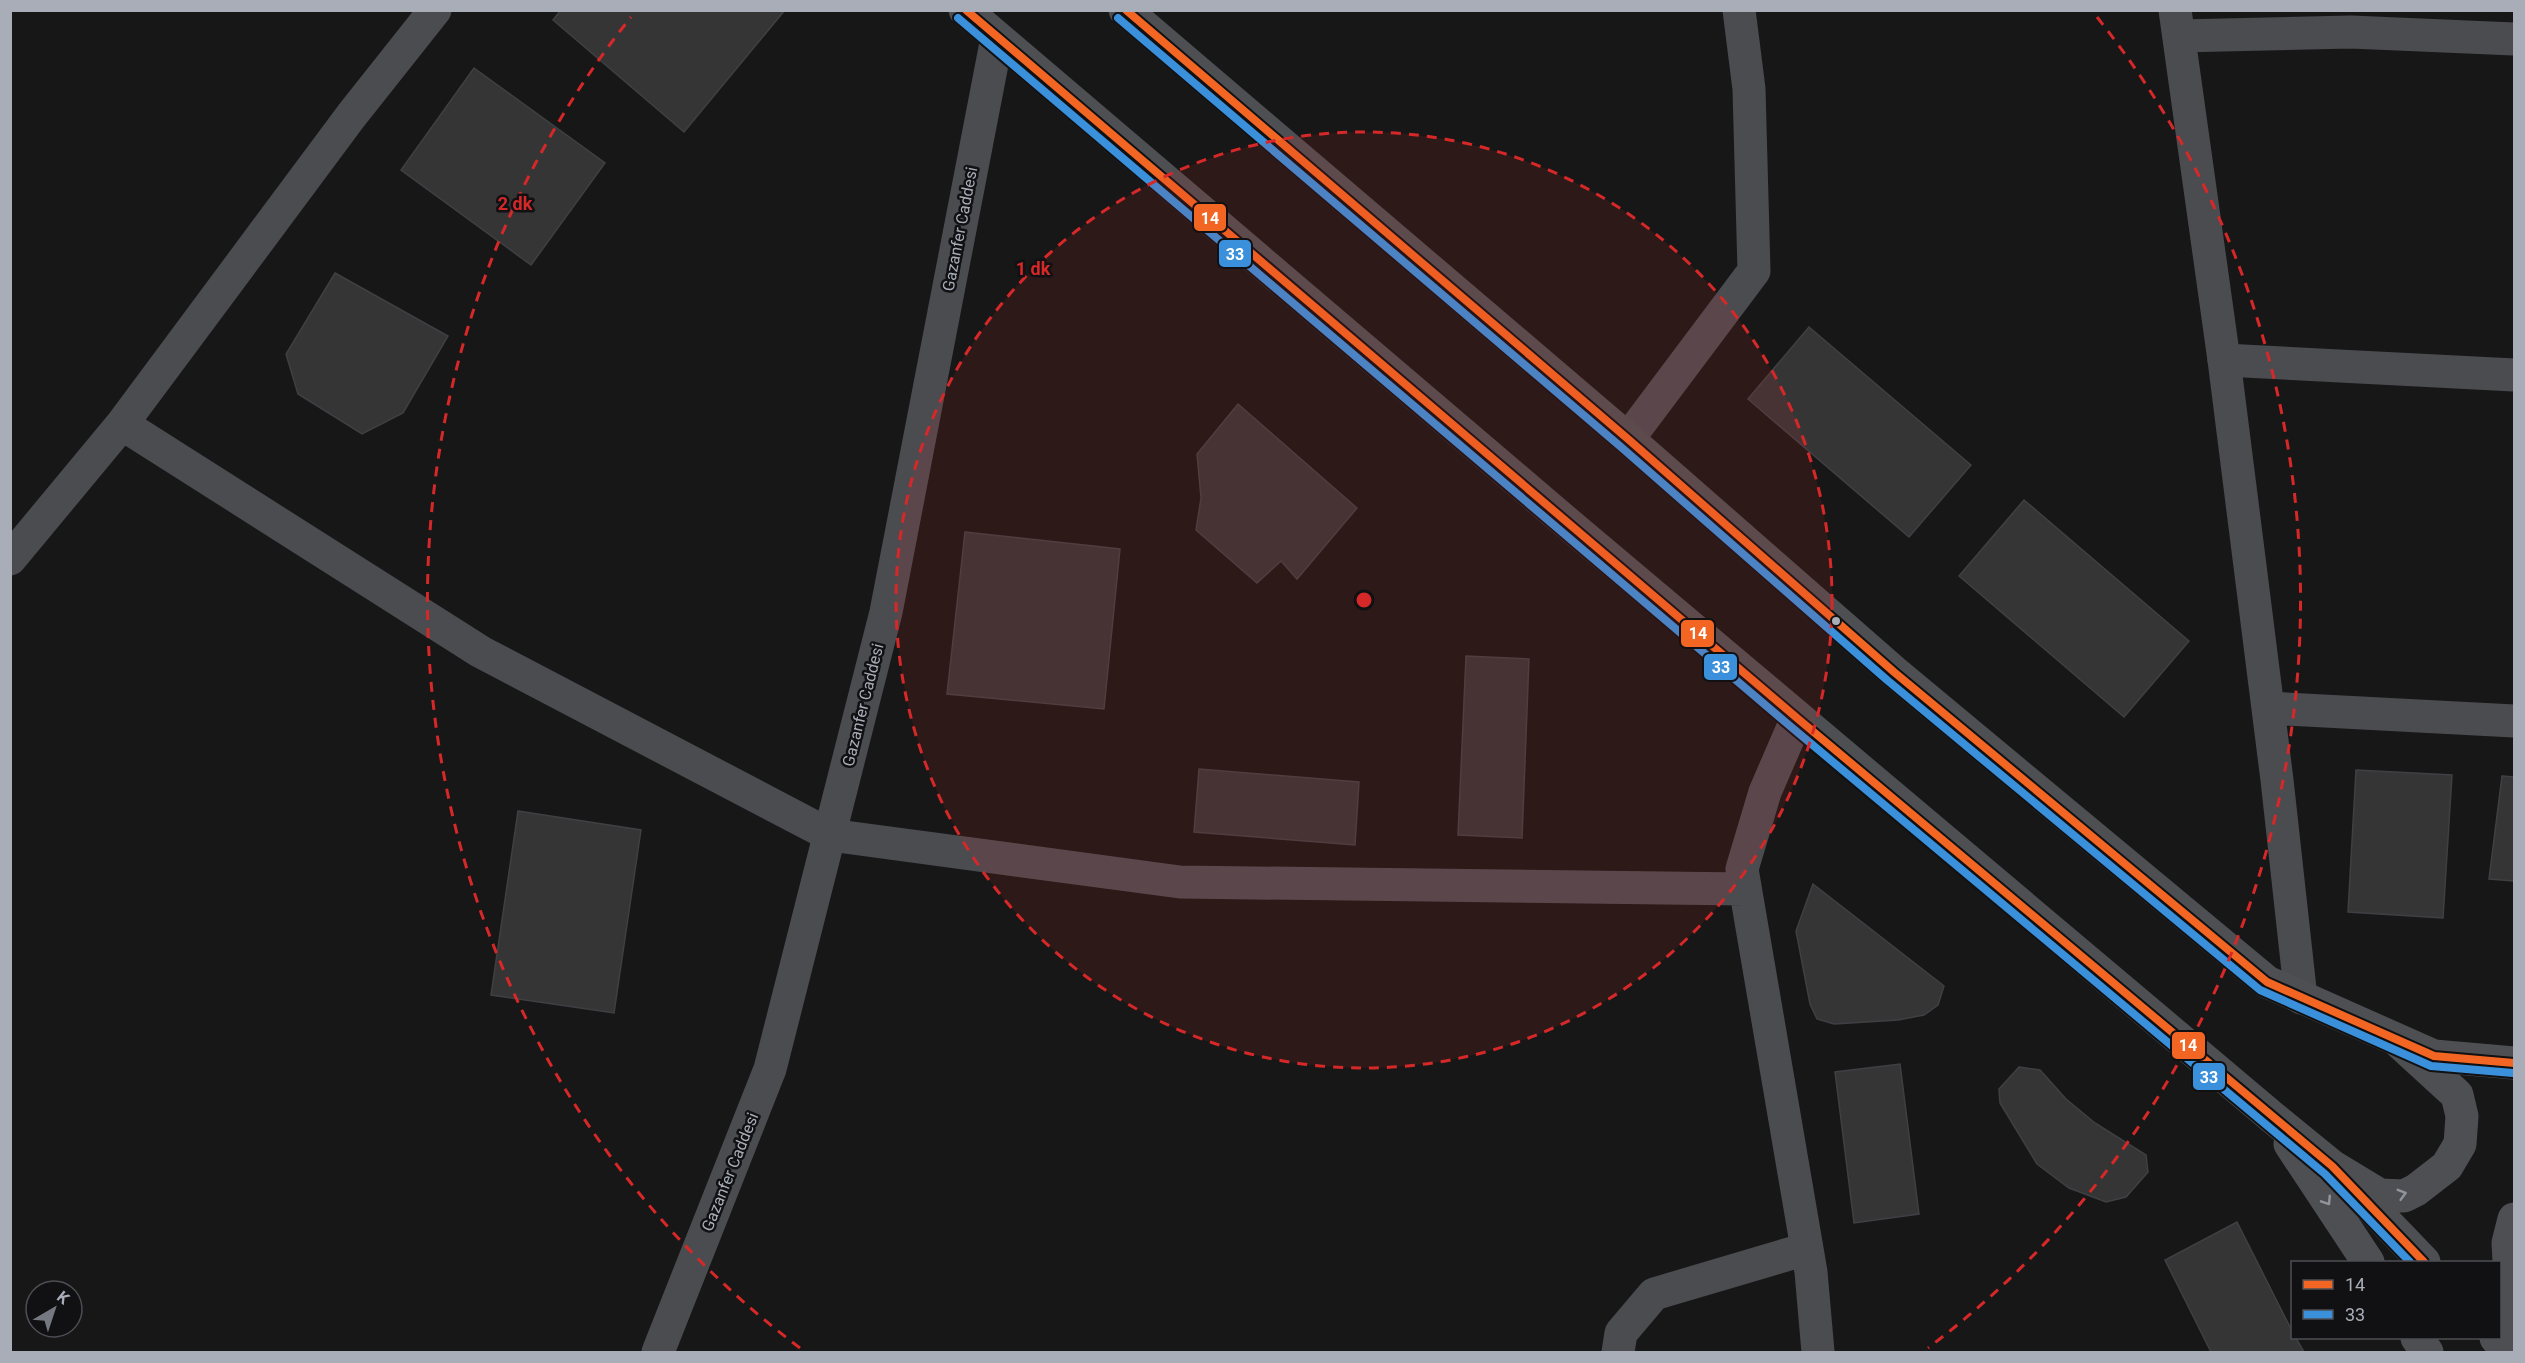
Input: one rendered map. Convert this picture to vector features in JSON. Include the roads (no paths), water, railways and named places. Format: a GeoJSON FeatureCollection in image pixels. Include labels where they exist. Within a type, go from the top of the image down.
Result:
{"type":"FeatureCollection","features":[{"type":"Feature","properties":{"kind":"main road"},"geometry":{"type":"LineString","coordinates":[[965,10],[1797,718],[2272,1117],[2332,1166],[2380,1196],[2392,1197],[2404,1196],[2416,1190],[2447,1166],[2460,1144],[2462,1116],[2457,1095],[2397,1040]]}},
{"type":"Feature","properties":{"kind":"main road"},"geometry":{"type":"LineString","coordinates":[[1125,10],[1629,439],[1894,672],[2267,982],[2434,1056],[2514,1063]]}},
{"type":"Feature","properties":{"kind":"main road"},"geometry":{"type":"LineString","coordinates":[[2272,1117],[2367,1261]]}},
{"type":"Feature","properties":{"kind":"main road"},"geometry":{"type":"LineString","coordinates":[[2332,1166],[2422,1261]]}},
{"type":"Feature","properties":{"kind":"main road"},"geometry":{"type":"LineString","coordinates":[[2514,1219],[2508,1243],[2514,1321]]}},
{"type":"Feature","properties":{"kind":"main road"},"geometry":{"type":"LineString","coordinates":[[2418,1339],[2427,1353]]}},
{"type":"Feature","properties":{"kind":"main road"},"geometry":{"type":"LineString","coordinates":[[2497,1339],[2510,1353]]}},
{"type":"Feature","properties":{"kind":"street"},"geometry":{"type":"LineString","coordinates":[[10,559],[122,423],[351,116],[435,10]]}},
{"type":"Feature","properties":{"kind":"street"},"geometry":{"type":"LineString","coordinates":[[1629,439],[1754,271],[1749,89],[1739,10]]}},
{"type":"Feature","properties":{"kind":"street"},"geometry":{"type":"LineString","coordinates":[[2301,998],[2268,708],[2224,360],[2177,23],[2514,39]]}},
{"type":"Feature","properties":{"kind":"street","name":"Gazanfer Caddesi"},"geometry":{"type":"LineString","coordinates":[[658,1353],[770,1069],[886,612],[997,38]]}},
{"type":"Feature","properties":{"kind":"street"},"geometry":{"type":"LineString","coordinates":[[2224,360],[2514,375]]}},
{"type":"Feature","properties":{"kind":"street"},"geometry":{"type":"LineString","coordinates":[[122,423],[481,652],[830,835],[1180,882],[1745,889]]}},
{"type":"Feature","properties":{"kind":"street"},"geometry":{"type":"LineString","coordinates":[[2268,708],[2514,721]]}},
{"type":"Feature","properties":{"kind":"street"},"geometry":{"type":"LineString","coordinates":[[1797,718],[1762,803],[1742,869],[1806,1249],[1818,1353]]}},
{"type":"Feature","properties":{"kind":"street"},"geometry":{"type":"LineString","coordinates":[[1618,1353],[1621,1333],[1654,1294],[1806,1249]]}}]}
